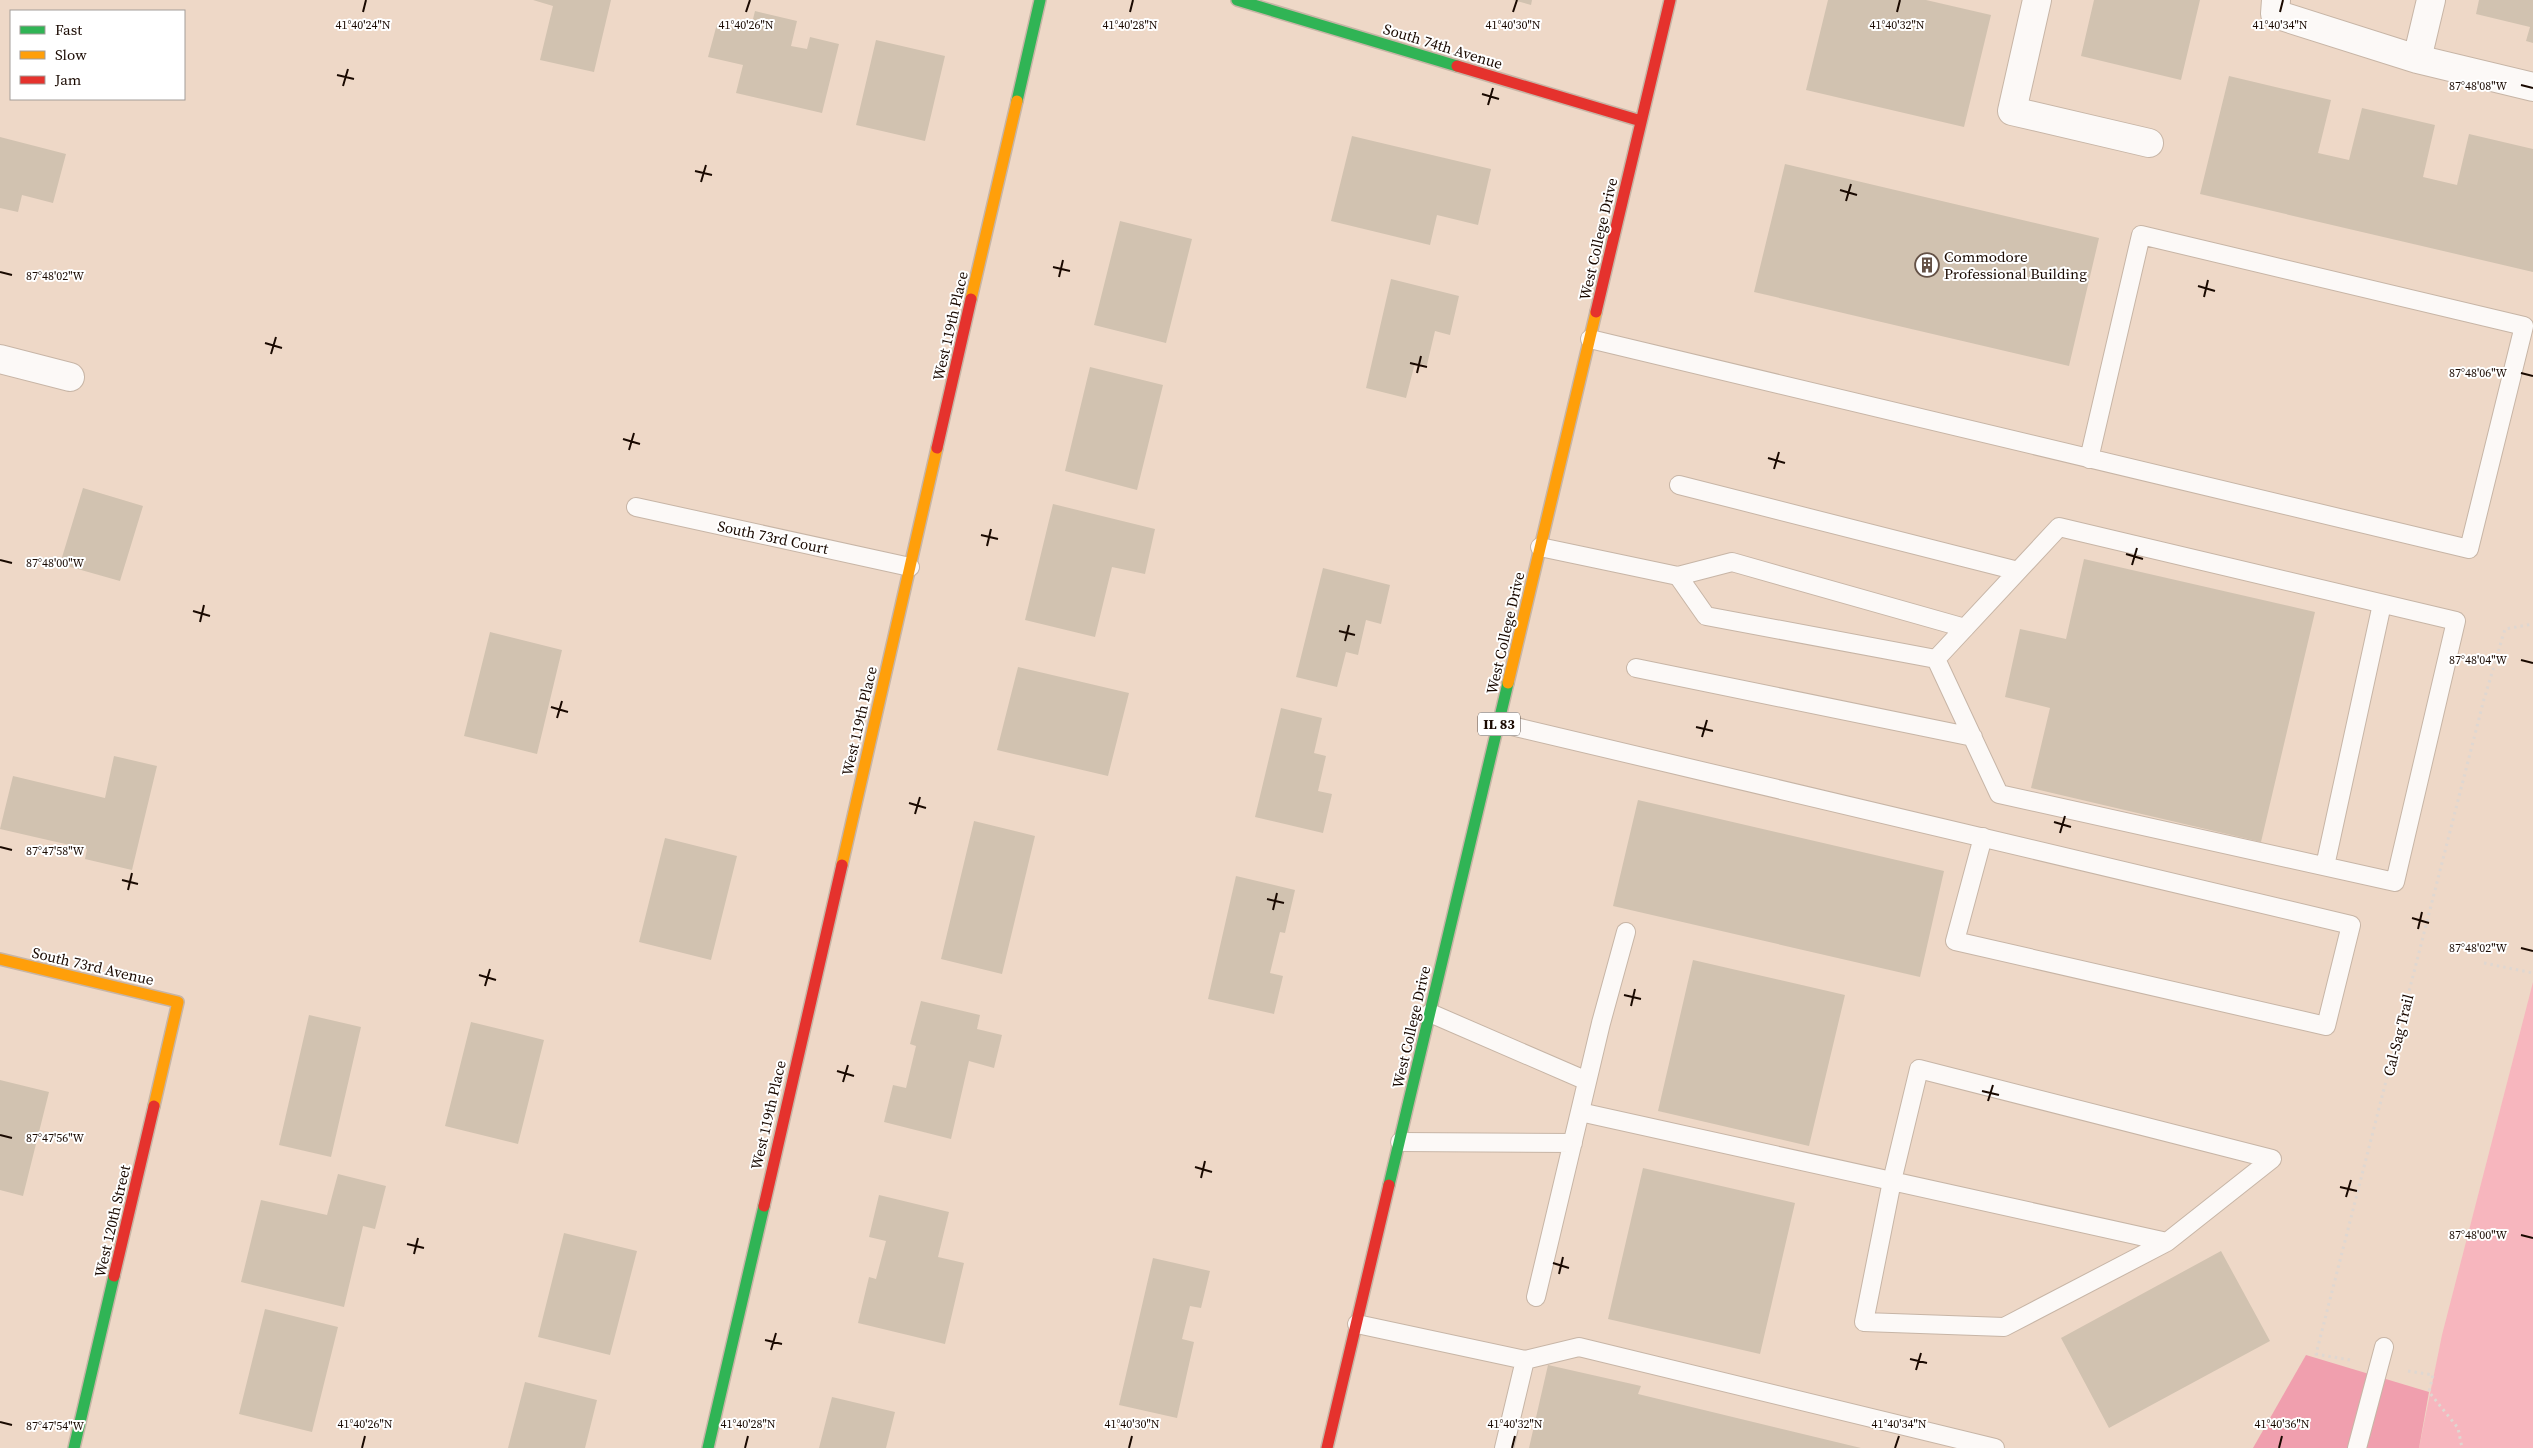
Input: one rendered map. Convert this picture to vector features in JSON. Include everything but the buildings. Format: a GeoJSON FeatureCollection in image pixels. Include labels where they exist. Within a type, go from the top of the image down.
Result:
{"type":"FeatureCollection","features":[{"type":"Feature","properties":{"kind":"street","name":"West 119th Place"},"geometry":{"type":"LineString","coordinates":[[708,1448],[1040,0]]}},
{"type":"Feature","properties":{"kind":"street","name":"South 74th Avenue"},"geometry":{"type":"LineString","coordinates":[[1237,0],[1641,121]]}},
{"type":"Feature","properties":{"kind":"street","name":"West College Drive"},"geometry":{"type":"LineString","coordinates":[[1328,1448],[1670,0]]}},
{"type":"Feature","properties":{"kind":"street"},"geometry":{"type":"LineString","coordinates":[[2037,0],[2012,111],[2149,143]]}},
{"type":"Feature","properties":{"kind":"street"},"geometry":{"type":"LineString","coordinates":[[2276,0],[2275,14],[2417,59],[2533,87]]}},
{"type":"Feature","properties":{"kind":"street"},"geometry":{"type":"LineString","coordinates":[[2417,59],[2431,0]]}},
{"type":"Feature","properties":{"kind":"street"},"geometry":{"type":"LineString","coordinates":[[0,359],[70,377]]}},
{"type":"Feature","properties":{"kind":"street","name":"South 73rd Avenue"},"geometry":{"type":"LineString","coordinates":[[0,959],[178,1002]]}},
{"type":"Feature","properties":{"kind":"street","name":"West 120th Street"},"geometry":{"type":"LineString","coordinates":[[74,1448],[178,1002]]}},
{"type":"Feature","properties":{"kind":"lane"},"geometry":{"type":"LineString","coordinates":[[1590,339],[2089,459],[2469,549],[2524,326],[2141,236],[2089,459]]}},
{"type":"Feature","properties":{"kind":"lane"},"geometry":{"type":"LineString","coordinates":[[1679,485],[2018,571]]}},
{"type":"Feature","properties":{"kind":"lane","name":"South 73rd Court"},"geometry":{"type":"LineString","coordinates":[[636,507],[910,567]]}},
{"type":"Feature","properties":{"kind":"lane"},"geometry":{"type":"LineString","coordinates":[[2058,528],[2456,621],[2395,882],[1999,794],[1936,659],[2058,528]]}},
{"type":"Feature","properties":{"kind":"lane"},"geometry":{"type":"LineString","coordinates":[[1540,548],[1678,576],[1732,562],[1965,628]]}},
{"type":"Feature","properties":{"kind":"lane"},"geometry":{"type":"LineString","coordinates":[[1678,576],[1706,616],[1936,659]]}},
{"type":"Feature","properties":{"kind":"lane"},"geometry":{"type":"LineString","coordinates":[[2325,866],[2382,604]]}},
{"type":"Feature","properties":{"kind":"lane"},"geometry":{"type":"LineString","coordinates":[[1636,668],[1973,737]]}},
{"type":"Feature","properties":{"kind":"lane"},"geometry":{"type":"LineString","coordinates":[[1499,723],[1983,837],[2351,925],[2326,1026],[1955,941],[1983,837]]}},
{"type":"Feature","properties":{"kind":"lane"},"geometry":{"type":"LineString","coordinates":[[1536,1297],[1587,1081],[1626,932]]}},
{"type":"Feature","properties":{"kind":"lane"},"geometry":{"type":"LineString","coordinates":[[1430,1013],[1587,1081]]}},
{"type":"Feature","properties":{"kind":"lane"},"geometry":{"type":"LineString","coordinates":[[1919,1069],[2272,1159],[2167,1242],[2004,1327],[1864,1322],[1892,1182],[1919,1069]]}},
{"type":"Feature","properties":{"kind":"lane"},"geometry":{"type":"LineString","coordinates":[[1580,1112],[2167,1242]]}},
{"type":"Feature","properties":{"kind":"lane"},"geometry":{"type":"LineString","coordinates":[[1400,1142],[1573,1143]]}},
{"type":"Feature","properties":{"kind":"lane"},"geometry":{"type":"LineString","coordinates":[[1357,1324],[1525,1360],[1579,1347],[1995,1448]]}},
{"type":"Feature","properties":{"kind":"lane"},"geometry":{"type":"LineString","coordinates":[[2357,1448],[2384,1347]]}},
{"type":"Feature","properties":{"kind":"lane"},"geometry":{"type":"LineString","coordinates":[[1504,1448],[1525,1360]]}},
{"type":"Feature","properties":{"kind":"path","name":"Cal-Sag Trail"},"geometry":{"type":"LineString","coordinates":[[2462,1448],[2458,1428],[2430,1392],[2433,1375],[2316,1354],[2483,703],[2505,629],[2533,624]]}},
{"type":"Feature","properties":{"kind":"path"},"geometry":{"type":"LineString","coordinates":[[2484,963],[2533,973]]}},
{"type":"Feature","properties":{"kind":"shaded area"},"geometry":{"type":"Polygon","coordinates":[[[2533,982],[2533,1448],[2419,1448],[2442,1335],[2533,982]]]}},
{"type":"Feature","properties":{"kind":"shaded area"},"geometry":{"type":"Polygon","coordinates":[[[2306,1355],[2429,1392],[2419,1448],[2253,1448],[2306,1355]]]}},
{"type":"Feature","properties":{"kind":"traffic: fast"},"geometry":{"type":"LineString","coordinates":[[1017,101],[1040,0]]}},
{"type":"Feature","properties":{"kind":"traffic: fast"},"geometry":{"type":"LineString","coordinates":[[1237,0],[1457,66]]}},
{"type":"Feature","properties":{"kind":"traffic: fast"},"geometry":{"type":"LineString","coordinates":[[1389,1185],[1508,683]]}},
{"type":"Feature","properties":{"kind":"traffic: fast"},"geometry":{"type":"LineString","coordinates":[[708,1448],[764,1206]]}},
{"type":"Feature","properties":{"kind":"traffic: fast"},"geometry":{"type":"LineString","coordinates":[[74,1448],[114,1276]]}},
{"type":"Feature","properties":{"kind":"traffic: slow"},"geometry":{"type":"LineString","coordinates":[[971,299],[1017,101]]}},
{"type":"Feature","properties":{"kind":"traffic: slow"},"geometry":{"type":"LineString","coordinates":[[1508,683],[1596,312]]}},
{"type":"Feature","properties":{"kind":"traffic: slow"},"geometry":{"type":"LineString","coordinates":[[842,865],[937,448]]}},
{"type":"Feature","properties":{"kind":"traffic: slow"},"geometry":{"type":"LineString","coordinates":[[0,959],[178,1002],[154,1106]]}},
{"type":"Feature","properties":{"kind":"traffic: jam"},"geometry":{"type":"LineString","coordinates":[[1596,312],[1670,0]]}},
{"type":"Feature","properties":{"kind":"traffic: jam"},"geometry":{"type":"LineString","coordinates":[[1457,66],[1641,121]]}},
{"type":"Feature","properties":{"kind":"traffic: jam"},"geometry":{"type":"LineString","coordinates":[[937,448],[971,299]]}},
{"type":"Feature","properties":{"kind":"traffic: jam"},"geometry":{"type":"LineString","coordinates":[[764,1206],[842,865]]}},
{"type":"Feature","properties":{"kind":"traffic: jam"},"geometry":{"type":"LineString","coordinates":[[114,1276],[154,1106]]}},
{"type":"Feature","properties":{"kind":"traffic: jam"},"geometry":{"type":"LineString","coordinates":[[1327,1448],[1389,1185]]}},
{"type":"Feature","properties":{"kind":"place","name":"Commodore Professional Building"},"geometry":{"type":"Point","coordinates":[1927,265]}}]}
